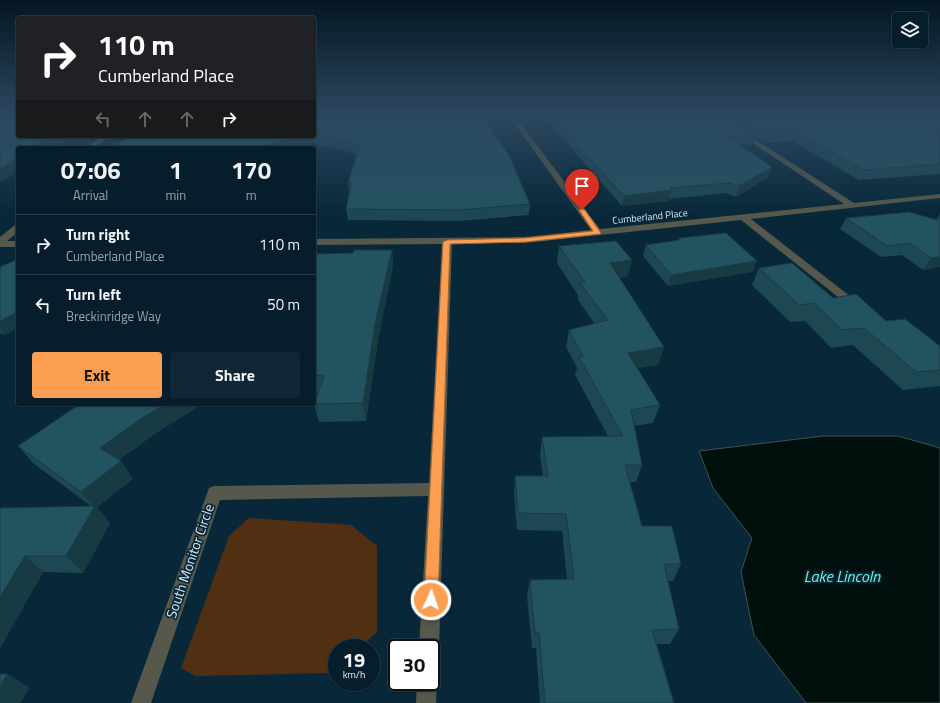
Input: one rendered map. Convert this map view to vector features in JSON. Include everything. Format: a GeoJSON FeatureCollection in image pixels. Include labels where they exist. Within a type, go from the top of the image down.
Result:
{"type":"FeatureCollection","features":[{"type":"Feature","properties":{"kind":"street"},"geometry":{"type":"LineString","coordinates":[[536,149],[598,233]]}},
{"type":"Feature","properties":{"kind":"street"},"geometry":{"type":"LineString","coordinates":[[765,149],[853,206]]}},
{"type":"Feature","properties":{"kind":"street","name":"Cumberland Place"},"geometry":{"type":"LineString","coordinates":[[316,242],[447,242],[525,240],[940,196]]}},
{"type":"Feature","properties":{"kind":"street"},"geometry":{"type":"LineString","coordinates":[[743,217],[860,309]]}},
{"type":"Feature","properties":{"kind":"street"},"geometry":{"type":"LineString","coordinates":[[0,243],[16,229]]}},
{"type":"Feature","properties":{"kind":"street"},"geometry":{"type":"LineString","coordinates":[[429,639],[447,242]]}},
{"type":"Feature","properties":{"kind":"street"},"geometry":{"type":"LineString","coordinates":[[0,243],[16,244]]}},
{"type":"Feature","properties":{"kind":"street","name":"South Monitor Circle"},"geometry":{"type":"LineString","coordinates":[[141,703],[214,493],[436,489]]}},
{"type":"Feature","properties":{"kind":"street"},"geometry":{"type":"LineString","coordinates":[[426,703],[427,691]]}},
{"type":"Feature","properties":{"kind":"shaded area"},"geometry":{"type":"Polygon","coordinates":[[[249,518],[351,525],[377,546],[377,632],[369,639],[328,639],[328,673],[195,676],[181,668],[229,536],[249,518]]]}},
{"type":"Feature","properties":{"kind":"water","name":"Lake Lincoln"},"geometry":{"type":"Polygon","coordinates":[[[823,436],[898,436],[940,448],[940,703],[806,703],[754,635],[741,572],[752,538],[713,488],[699,451],[823,436]]]}},
{"type":"Feature","properties":{"kind":"building"},"geometry":{"type":"Polygon","coordinates":[[[0,149],[16,149],[16,158],[0,169],[0,149]]]}},
{"type":"Feature","properties":{"kind":"building"},"geometry":{"type":"Polygon","coordinates":[[[359,149],[505,149],[530,204],[459,210],[346,209],[351,183],[348,183],[359,149]]]}},
{"type":"Feature","properties":{"kind":"building"},"geometry":{"type":"Polygon","coordinates":[[[582,149],[745,149],[772,167],[739,186],[729,183],[670,188],[672,190],[624,196],[582,149]]]}},
{"type":"Feature","properties":{"kind":"building"},"geometry":{"type":"Polygon","coordinates":[[[826,149],[940,149],[940,164],[864,170],[826,149]]]}},
{"type":"Feature","properties":{"kind":"building"},"geometry":{"type":"Polygon","coordinates":[[[909,212],[938,220],[940,215],[940,257],[931,258],[909,243],[887,246],[846,218],[909,212]]]}},
{"type":"Feature","properties":{"kind":"building"},"geometry":{"type":"Polygon","coordinates":[[[726,233],[757,261],[671,275],[646,245],[680,240],[679,238],[726,233]]]}},
{"type":"Feature","properties":{"kind":"building"},"geometry":{"type":"Polygon","coordinates":[[[616,241],[632,260],[610,263],[664,347],[628,353],[660,405],[631,410],[642,465],[625,465],[642,526],[672,526],[681,564],[664,564],[679,629],[652,630],[674,703],[545,703],[539,633],[535,633],[530,580],[574,579],[566,514],[518,513],[515,476],[548,476],[542,437],[623,436],[579,357],[583,356],[569,330],[608,320],[580,283],[585,282],[559,246],[616,241]]]}},
{"type":"Feature","properties":{"kind":"building"},"geometry":{"type":"Polygon","coordinates":[[[354,250],[392,250],[375,324],[363,403],[316,404],[316,398],[324,376],[316,375],[316,254],[353,253],[354,250]]]}},
{"type":"Feature","properties":{"kind":"building"},"geometry":{"type":"Polygon","coordinates":[[[16,260],[16,313],[0,321],[0,267],[16,260]]]}},
{"type":"Feature","properties":{"kind":"building"},"geometry":{"type":"Polygon","coordinates":[[[792,263],[833,298],[856,294],[886,321],[905,319],[940,346],[940,370],[916,372],[864,328],[842,330],[814,303],[799,305],[759,268],[792,263]]]}},
{"type":"Feature","properties":{"kind":"building"},"geometry":{"type":"Polygon","coordinates":[[[77,406],[163,406],[142,418],[100,448],[121,461],[81,492],[18,446],[77,406]]]}},
{"type":"Feature","properties":{"kind":"building"},"geometry":{"type":"Polygon","coordinates":[[[95,506],[66,556],[25,556],[0,597],[0,508],[95,506]]]}},
{"type":"Feature","properties":{"kind":"building"},"geometry":{"type":"Polygon","coordinates":[[[0,674],[8,674],[0,686],[0,674]]]}},
{"type":"Feature","properties":{"kind":"route"},"geometry":{"type":"LineString","coordinates":[[431,600],[447,242],[496,242],[598,233],[582,210]]}}]}
